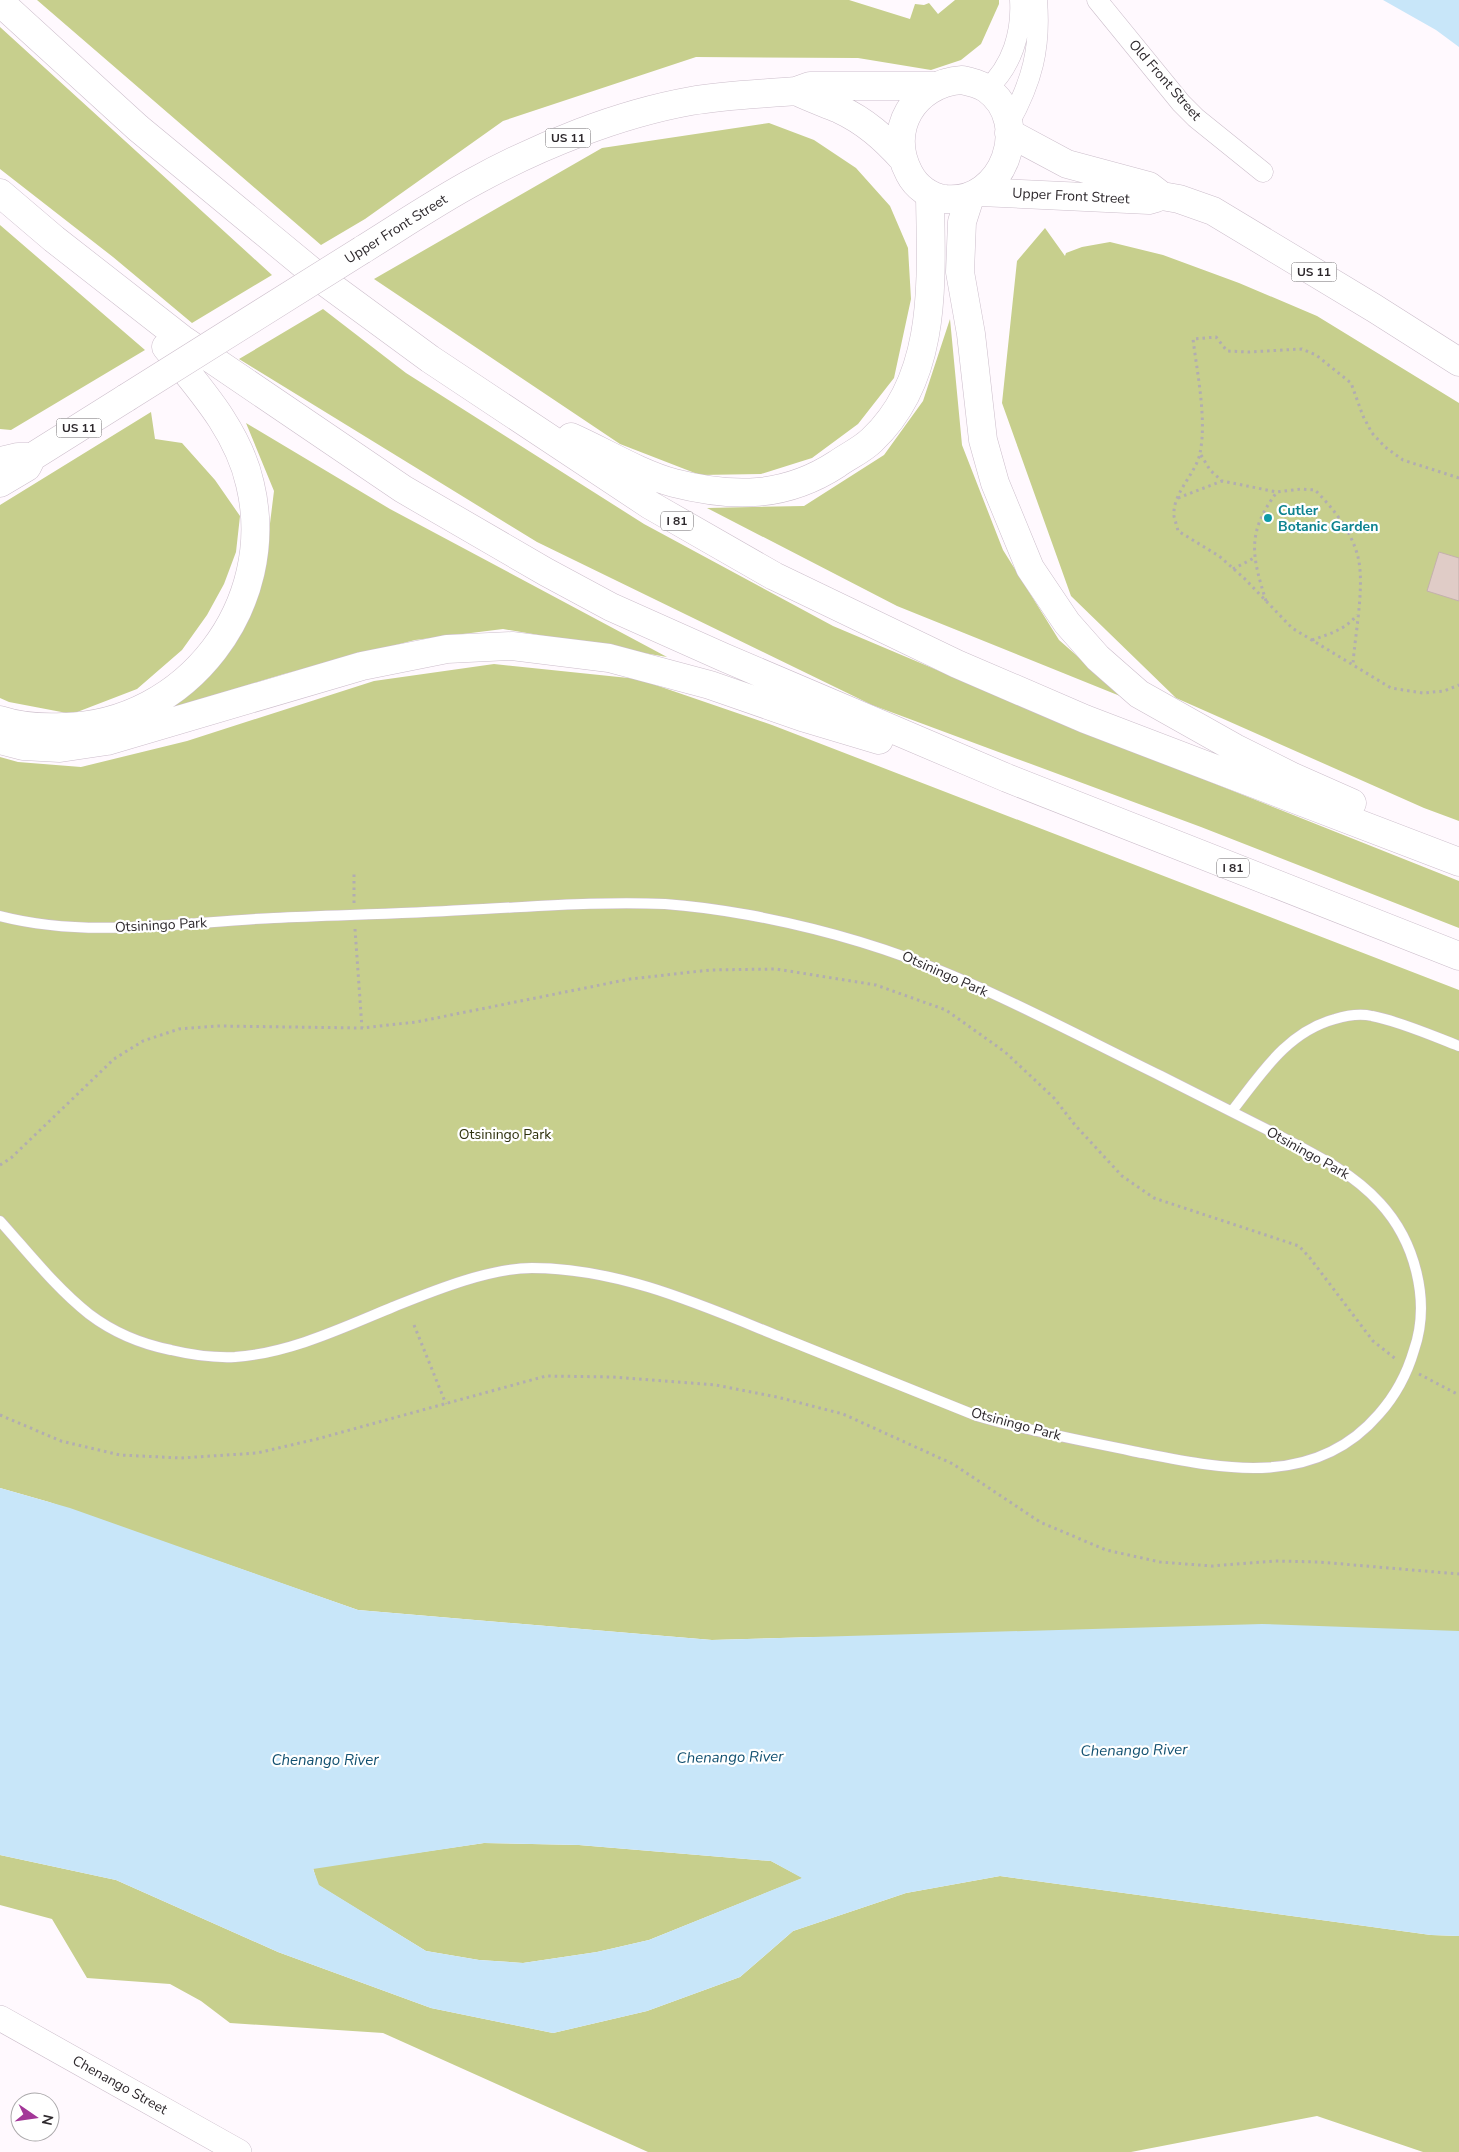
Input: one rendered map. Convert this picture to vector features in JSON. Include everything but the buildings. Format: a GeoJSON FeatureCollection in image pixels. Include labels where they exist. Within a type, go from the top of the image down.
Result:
{"type":"FeatureCollection","features":[{"type":"Feature","properties":{"kind":"main road","name":"I 81"},"geometry":{"type":"LineString","coordinates":[[0,2],[138,128],[260,230],[374,319],[486,397],[650,506],[774,576],[948,660],[1085,719],[1459,862]]}},
{"type":"Feature","properties":{"kind":"main road","name":"Upper Front Street"},"geometry":{"type":"LineString","coordinates":[[0,483],[27,467],[32,457],[475,180],[566,139],[616,121],[691,101],[796,91],[810,86],[934,86],[948,81],[962,80],[976,83],[987,89]]}},
{"type":"Feature","properties":{"kind":"main road","name":"Upper Front Street"},"geometry":{"type":"LineString","coordinates":[[903,159],[902,136],[906,117],[917,100],[934,86]]}},
{"type":"Feature","properties":{"kind":"main road"},"geometry":{"type":"LineString","coordinates":[[987,89],[1000,104],[1009,128]]}},
{"type":"Feature","properties":{"kind":"main road","name":"Upper Front Street"},"geometry":{"type":"LineString","coordinates":[[796,91],[861,121],[884,138],[903,159],[913,179],[930,195],[942,199],[956,200],[975,195],[1149,200],[1162,196]]}},
{"type":"Feature","properties":{"kind":"main road","name":"Upper Front Street"},"geometry":{"type":"LineString","coordinates":[[975,195],[991,183],[1003,167],[1008,148],[1009,128],[1067,164],[1149,186],[1162,196],[1197,204],[1230,221],[1459,362]]}},
{"type":"Feature","properties":{"kind":"main road","name":"I 81"},"geometry":{"type":"LineString","coordinates":[[0,193],[182,339],[403,489],[546,572],[611,607],[723,657],[1007,778],[1459,956]]}},
{"type":"Feature","properties":{"kind":"main road"},"geometry":{"type":"LineString","coordinates":[[486,397],[632,467],[673,482],[718,492],[753,493],[790,487],[824,472],[870,442],[884,428],[904,400],[915,374],[926,328],[930,301],[930,195]]}},
{"type":"Feature","properties":{"kind":"main road"},"geometry":{"type":"LineString","coordinates":[[975,195],[962,222],[960,272],[971,334],[983,440],[996,483],[1030,568],[1067,623],[1098,658],[1139,694],[1235,748],[1291,776],[1408,827],[1459,855]]}},
{"type":"Feature","properties":{"kind":"main road"},"geometry":{"type":"LineString","coordinates":[[0,720],[33,728],[81,727],[110,721],[142,709],[168,695],[191,676],[211,654],[228,629],[241,604],[250,576],[255,509],[250,483],[240,453],[228,428],[194,381],[120,291]]}},
{"type":"Feature","properties":{"kind":"main road","name":"Upper Front Street"},"geometry":{"type":"LineString","coordinates":[[0,461],[18,457],[32,457]]}},
{"type":"Feature","properties":{"kind":"main road"},"geometry":{"type":"LineString","coordinates":[[0,740],[23,746],[60,748],[107,741],[362,666],[447,649],[512,646],[609,658],[673,675],[710,685],[802,717],[1007,778]]}},
{"type":"Feature","properties":{"kind":"street"},"geometry":{"type":"LineString","coordinates":[[987,89],[1004,69],[1014,48],[1020,23],[1020,0]]}},
{"type":"Feature","properties":{"kind":"street"},"geometry":{"type":"LineString","coordinates":[[1009,128],[1021,102],[1034,64],[1038,43],[1038,0]]}},
{"type":"Feature","properties":{"kind":"street","name":"Old Front Street"},"geometry":{"type":"LineString","coordinates":[[1097,0],[1181,103],[1196,118],[1263,172]]}},
{"type":"Feature","properties":{"kind":"street","name":"Chenango Street"},"geometry":{"type":"LineString","coordinates":[[0,2018],[239,2152]]}},
{"type":"Feature","properties":{"kind":"lane","name":"Otsiningo Park"},"geometry":{"type":"LineString","coordinates":[[0,916],[29,924],[86,929],[575,904],[665,904],[714,909],[792,923],[840,935],[900,954],[957,977],[1232,1111],[1320,1157],[1358,1181],[1384,1207],[1410,1250],[1420,1287],[1421,1316],[1419,1336],[1393,1398],[1364,1432],[1324,1456],[1302,1464],[1283,1468],[1234,1467],[1178,1460],[1028,1430],[977,1416],[702,1305],[651,1287],[589,1272],[531,1268],[502,1270],[426,1294],[282,1349],[235,1357],[200,1356],[182,1353],[145,1345],[109,1328],[88,1313],[55,1283],[0,1221]]}},
{"type":"Feature","properties":{"kind":"lane"},"geometry":{"type":"LineString","coordinates":[[1232,1111],[1271,1061],[1292,1040],[1317,1024],[1351,1014],[1373,1016],[1459,1046]]}},
{"type":"Feature","properties":{"kind":"path"},"geometry":{"type":"LineString","coordinates":[[1459,478],[1403,460],[1385,447],[1372,433],[1363,416],[1351,383],[1316,355],[1302,349],[1248,352],[1227,351],[1216,337],[1193,339],[1200,402],[1200,454],[1178,498],[1174,515],[1178,530],[1219,556],[1292,628],[1390,688],[1423,693],[1444,692],[1459,685]]}},
{"type":"Feature","properties":{"kind":"path"},"geometry":{"type":"LineString","coordinates":[[1200,454],[1210,470],[1222,481],[1277,492],[1301,489],[1315,490],[1330,505],[1346,530],[1358,557],[1360,592],[1353,664]]}},
{"type":"Feature","properties":{"kind":"path"},"geometry":{"type":"LineString","coordinates":[[1178,498],[1222,481]]}},
{"type":"Feature","properties":{"kind":"path"},"geometry":{"type":"LineString","coordinates":[[1266,602],[1253,549],[1264,513],[1277,492]]}},
{"type":"Feature","properties":{"kind":"path"},"geometry":{"type":"LineString","coordinates":[[1233,569],[1254,558]]}},
{"type":"Feature","properties":{"kind":"path"},"geometry":{"type":"LineString","coordinates":[[1312,640],[1338,632],[1351,623],[1357,614]]}},
{"type":"Feature","properties":{"kind":"path"},"geometry":{"type":"LineString","coordinates":[[354,871],[354,916],[362,1028]]}},
{"type":"Feature","properties":{"kind":"path"},"geometry":{"type":"LineString","coordinates":[[0,1165],[18,1151],[114,1059],[143,1040],[179,1029],[218,1026],[362,1028],[416,1022],[630,979],[710,970],[776,969],[876,985],[946,1010],[1005,1052],[1054,1098],[1075,1126],[1122,1176],[1154,1198],[1299,1246],[1372,1341],[1407,1368],[1459,1395]]}},
{"type":"Feature","properties":{"kind":"path"},"geometry":{"type":"LineString","coordinates":[[414,1325],[446,1404]]}},
{"type":"Feature","properties":{"kind":"path"},"geometry":{"type":"LineString","coordinates":[[0,1415],[61,1441],[120,1455],[181,1458],[258,1453],[317,1439],[546,1376],[612,1377],[716,1385],[777,1397],[843,1414],[953,1464],[1040,1522],[1106,1550],[1160,1562],[1212,1566],[1275,1561],[1319,1562],[1459,1574]]}},
{"type":"Feature","properties":{"kind":"green space"},"geometry":{"type":"Polygon","coordinates":[[[37,0],[849,0],[910,19],[915,4],[924,5],[929,3],[938,14],[955,0],[999,0],[999,4],[981,44],[961,60],[931,70],[858,58],[696,57],[503,121],[365,219],[321,245],[37,0]]]}},
{"type":"Feature","properties":{"kind":"green space"},"geometry":{"type":"Polygon","coordinates":[[[0,27],[272,275],[192,323],[113,257],[0,169],[0,27]]]}},
{"type":"Feature","properties":{"kind":"green space"},"geometry":{"type":"Polygon","coordinates":[[[769,123],[814,140],[856,168],[890,206],[908,248],[911,299],[894,378],[858,424],[812,458],[761,474],[700,475],[620,444],[374,279],[602,148],[769,123]]]}},
{"type":"Feature","properties":{"kind":"green space"},"geometry":{"type":"Polygon","coordinates":[[[0,225],[145,350],[11,430],[0,429],[0,225]]]}},
{"type":"Feature","properties":{"kind":"green space","name":"Cutler Botanic Garden"},"geometry":{"type":"Polygon","coordinates":[[[1045,228],[1065,256],[1066,253],[1082,247],[1110,242],[1163,255],[1239,283],[1317,316],[1459,403],[1459,821],[1424,808],[1176,698],[1071,596],[1002,403],[1017,261],[1045,228]]]}},
{"type":"Feature","properties":{"kind":"green space"},"geometry":{"type":"Polygon","coordinates":[[[323,309],[406,373],[644,524],[833,626],[1060,722],[1459,881],[1459,928],[1201,827],[872,705],[537,542],[239,359],[323,309]]]}},
{"type":"Feature","properties":{"kind":"green space"},"geometry":{"type":"Polygon","coordinates":[[[950,319],[962,445],[1003,550],[1059,640],[1125,698],[897,606],[707,508],[804,506],[884,455],[923,401],[950,319]]]}},
{"type":"Feature","properties":{"kind":"green space"},"geometry":{"type":"Polygon","coordinates":[[[151,412],[155,439],[182,443],[215,480],[240,516],[236,552],[224,584],[207,615],[182,650],[137,689],[72,714],[9,702],[0,698],[0,505],[151,412]]]}},
{"type":"Feature","properties":{"kind":"green space"},"geometry":{"type":"Polygon","coordinates":[[[246,423],[390,509],[667,657],[503,629],[415,640],[284,674],[171,708],[230,651],[263,580],[274,491],[246,423]]]}},
{"type":"Feature","properties":{"kind":"green space","name":"Otsiningo Park"},"geometry":{"type":"Polygon","coordinates":[[[494,664],[638,679],[772,725],[1459,990],[1459,1644],[817,1637],[712,1640],[358,1610],[49,1502],[0,1488],[0,757],[18,762],[81,767],[187,741],[374,681],[494,664]]]}},
{"type":"Feature","properties":{"kind":"green space"},"geometry":{"type":"Polygon","coordinates":[[[484,1843],[579,1845],[771,1861],[803,1878],[649,1940],[597,1952],[523,1963],[479,1960],[426,1951],[318,1885],[313,1868],[484,1843]]]}},
{"type":"Feature","properties":{"kind":"green space"},"geometry":{"type":"Polygon","coordinates":[[[0,1855],[116,1880],[278,1952],[431,2008],[553,2033],[647,2011],[740,1977],[793,1931],[906,1893],[1000,1876],[1431,1935],[1459,1936],[1459,2152],[1423,2152],[1317,2116],[1131,2152],[648,2152],[383,2033],[230,2023],[201,2001],[170,1984],[87,1978],[52,1919],[0,1905],[0,1855]]]}},
{"type":"Feature","properties":{"kind":"water"},"geometry":{"type":"Polygon","coordinates":[[[1383,0],[1459,0],[1459,47],[1436,30],[1383,0]]]}},
{"type":"Feature","properties":{"kind":"water","name":"Chenango River"},"geometry":{"type":"Polygon","coordinates":[[[0,1488],[70,1508],[358,1610],[712,1640],[1262,1624],[1459,1631],[1459,1936],[1431,1935],[1000,1876],[906,1893],[793,1931],[740,1977],[647,2011],[553,2033],[431,2008],[278,1952],[116,1880],[0,1855],[0,1488]],[[484,1843],[313,1869],[319,1885],[426,1951],[479,1960],[523,1963],[597,1952],[649,1940],[802,1878],[771,1861],[579,1845],[484,1843]]]}},
{"type":"Feature","properties":{"kind":"place","name":"Cutler Botanic Garden"},"geometry":{"type":"Point","coordinates":[1268,518]}}]}
